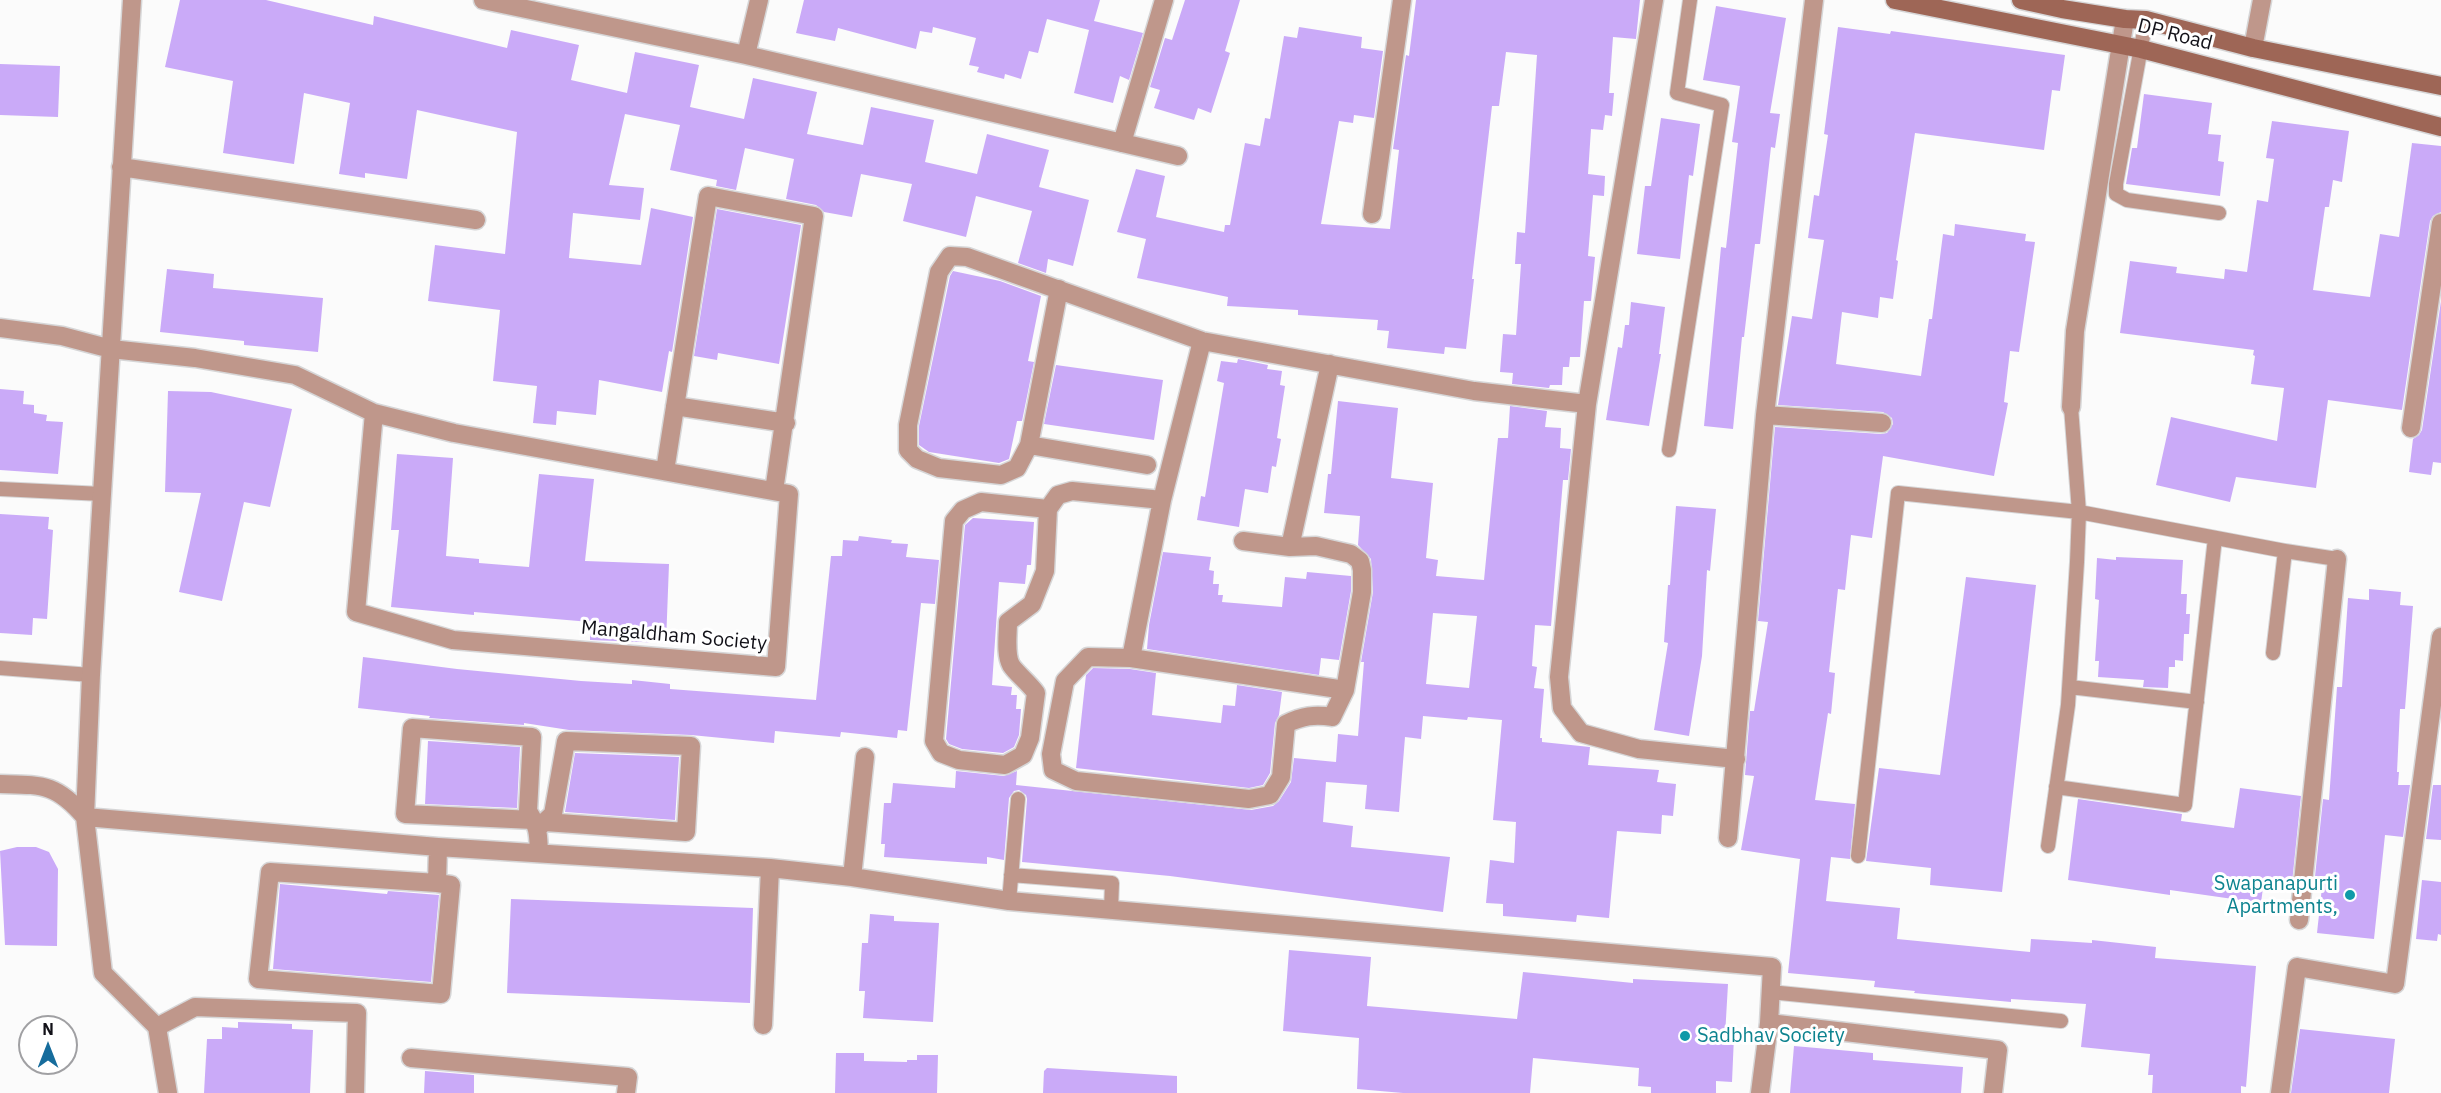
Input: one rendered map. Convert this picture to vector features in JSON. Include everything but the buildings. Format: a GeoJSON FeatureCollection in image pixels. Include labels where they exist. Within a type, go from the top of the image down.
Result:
{"type":"FeatureCollection","features":[{"type":"Feature","properties":{"kind":"main road","name":"DP Road"},"geometry":{"type":"LineString","coordinates":[[1895,0],[2141,49],[2441,128]]}},
{"type":"Feature","properties":{"kind":"main road","name":"DP Road"},"geometry":{"type":"LineString","coordinates":[[2021,0],[2125,19],[2146,20],[2253,48],[2441,86]]}},
{"type":"Feature","properties":{"kind":"street"},"geometry":{"type":"LineString","coordinates":[[132,0],[91,675],[85,817],[103,974],[157,1027],[168,1093]]}},
{"type":"Feature","properties":{"kind":"street"},"geometry":{"type":"LineString","coordinates":[[483,0],[746,55],[1178,156]]}},
{"type":"Feature","properties":{"kind":"street"},"geometry":{"type":"LineString","coordinates":[[746,55],[759,0]]}},
{"type":"Feature","properties":{"kind":"street"},"geometry":{"type":"LineString","coordinates":[[1122,143],[1164,0]]}},
{"type":"Feature","properties":{"kind":"street"},"geometry":{"type":"LineString","coordinates":[[1372,214],[1402,0]]}},
{"type":"Feature","properties":{"kind":"street"},"geometry":{"type":"LineString","coordinates":[[1654,0],[1587,404],[1559,677],[1562,708],[1581,733],[1639,749],[1736,759]]}},
{"type":"Feature","properties":{"kind":"street"},"geometry":{"type":"LineString","coordinates":[[1728,838],[1765,415],[1814,0]]}},
{"type":"Feature","properties":{"kind":"street"},"geometry":{"type":"LineString","coordinates":[[2253,48],[2262,0]]}},
{"type":"Feature","properties":{"kind":"street"},"geometry":{"type":"LineString","coordinates":[[2071,407],[2075,331],[2125,19]]}},
{"type":"Feature","properties":{"kind":"street"},"geometry":{"type":"LineString","coordinates":[[121,167],[476,220]]}},
{"type":"Feature","properties":{"kind":"street"},"geometry":{"type":"LineString","coordinates":[[0,328],[62,336],[111,349],[195,358],[296,375],[374,413],[454,433],[774,491],[786,423],[814,216],[708,196],[665,471]]}},
{"type":"Feature","properties":{"kind":"street"},"geometry":{"type":"LineString","coordinates":[[2411,428],[2441,223]]}},
{"type":"Feature","properties":{"kind":"street"},"geometry":{"type":"LineString","coordinates":[[1059,289],[1029,445],[1017,468],[1001,475],[939,468],[917,459],[908,450],[908,425],[939,272],[950,256],[967,257],[1059,289],[1202,341],[1474,391],[1587,404]]}},
{"type":"Feature","properties":{"kind":"street"},"geometry":{"type":"LineString","coordinates":[[1131,658],[1162,500],[1202,341]]}},
{"type":"Feature","properties":{"kind":"street"},"geometry":{"type":"LineString","coordinates":[[1290,547],[1330,364]]}},
{"type":"Feature","properties":{"kind":"street"},"geometry":{"type":"LineString","coordinates":[[675,406],[786,423]]}},
{"type":"Feature","properties":{"kind":"street","name":"Mangaldham Society"},"geometry":{"type":"LineString","coordinates":[[374,413],[356,612],[453,640],[776,667],[789,494],[774,491]]}},
{"type":"Feature","properties":{"kind":"street"},"geometry":{"type":"LineString","coordinates":[[1765,415],[1882,423]]}},
{"type":"Feature","properties":{"kind":"street"},"geometry":{"type":"LineString","coordinates":[[1029,445],[1147,465]]}},
{"type":"Feature","properties":{"kind":"street"},"geometry":{"type":"LineString","coordinates":[[1048,509],[981,502],[963,510],[954,521],[934,741],[941,753],[959,760],[1005,765],[1023,755],[1030,738],[1036,693],[1028,681],[1010,664],[1007,640],[1008,622],[1032,604],[1045,571],[1048,509],[1058,495],[1072,490],[1162,500]]}},
{"type":"Feature","properties":{"kind":"street"},"geometry":{"type":"LineString","coordinates":[[1243,541],[1290,547],[1316,546],[1351,554],[1360,561],[1362,570],[1362,592],[1345,690],[1332,717],[1318,715],[1301,717],[1286,724],[1281,777],[1270,795],[1249,799],[1076,782],[1053,770],[1051,754],[1065,681],[1088,657],[1131,658],[1345,690]]}},
{"type":"Feature","properties":{"kind":"street"},"geometry":{"type":"LineString","coordinates":[[2299,920],[2337,559]]}},
{"type":"Feature","properties":{"kind":"street"},"geometry":{"type":"LineString","coordinates":[[2280,1093],[2297,967],[2395,984],[2441,637]]}},
{"type":"Feature","properties":{"kind":"street"},"geometry":{"type":"LineString","coordinates":[[538,853],[539,824],[528,811],[532,737],[412,728],[405,814],[539,824],[686,832],[691,746],[566,741],[554,814],[539,824]]}},
{"type":"Feature","properties":{"kind":"street"},"geometry":{"type":"LineString","coordinates":[[852,877],[865,756]]}},
{"type":"Feature","properties":{"kind":"street"},"geometry":{"type":"LineString","coordinates":[[0,784],[41,785],[69,798],[85,817],[438,846],[770,868],[852,877],[1009,901],[1772,967],[1769,1023],[1760,1093]]}},
{"type":"Feature","properties":{"kind":"street"},"geometry":{"type":"LineString","coordinates":[[437,883],[438,846]]}},
{"type":"Feature","properties":{"kind":"street"},"geometry":{"type":"LineString","coordinates":[[763,1025],[770,868]]}},
{"type":"Feature","properties":{"kind":"street"},"geometry":{"type":"LineString","coordinates":[[270,872],[437,883],[451,885],[441,994],[258,979],[270,872]]}},
{"type":"Feature","properties":{"kind":"street"},"geometry":{"type":"LineString","coordinates":[[157,1027],[195,1007],[357,1013],[354,1093]]}},
{"type":"Feature","properties":{"kind":"street"},"geometry":{"type":"LineString","coordinates":[[1769,1023],[1998,1050],[1994,1093]]}},
{"type":"Feature","properties":{"kind":"street"},"geometry":{"type":"LineString","coordinates":[[411,1058],[628,1077],[626,1093]]}},
{"type":"Feature","properties":{"kind":"lane"},"geometry":{"type":"LineString","coordinates":[[1669,450],[1722,105],[1677,93],[1690,0]]}},
{"type":"Feature","properties":{"kind":"lane"},"geometry":{"type":"LineString","coordinates":[[2146,20],[2116,194],[2127,201],[2219,213]]}},
{"type":"Feature","properties":{"kind":"lane"},"geometry":{"type":"LineString","coordinates":[[2048,846],[2070,687],[2079,512],[2071,407]]}},
{"type":"Feature","properties":{"kind":"lane"},"geometry":{"type":"LineString","coordinates":[[0,489],[102,494]]}},
{"type":"Feature","properties":{"kind":"lane"},"geometry":{"type":"LineString","coordinates":[[1858,856],[1898,493],[2079,512],[2337,559]]}},
{"type":"Feature","properties":{"kind":"lane"},"geometry":{"type":"LineString","coordinates":[[2056,787],[2185,805],[2215,538]]}},
{"type":"Feature","properties":{"kind":"lane"},"geometry":{"type":"LineString","coordinates":[[2273,653],[2285,551]]}},
{"type":"Feature","properties":{"kind":"lane"},"geometry":{"type":"LineString","coordinates":[[0,668],[91,675]]}},
{"type":"Feature","properties":{"kind":"lane"},"geometry":{"type":"LineString","coordinates":[[2070,687],[2197,702]]}},
{"type":"Feature","properties":{"kind":"lane"},"geometry":{"type":"LineString","coordinates":[[1009,901],[1018,799]]}},
{"type":"Feature","properties":{"kind":"lane"},"geometry":{"type":"LineString","coordinates":[[1011,874],[1112,884],[1111,910]]}},
{"type":"Feature","properties":{"kind":"lane"},"geometry":{"type":"LineString","coordinates":[[1770,992],[2061,1021]]}},
{"type":"Feature","properties":{"kind":"place","name":"Swapanapurti Apartments,"},"geometry":{"type":"Point","coordinates":[2350,895]}},
{"type":"Feature","properties":{"kind":"place","name":"Sadbhav Society"},"geometry":{"type":"Point","coordinates":[1685,1036]}}]}
